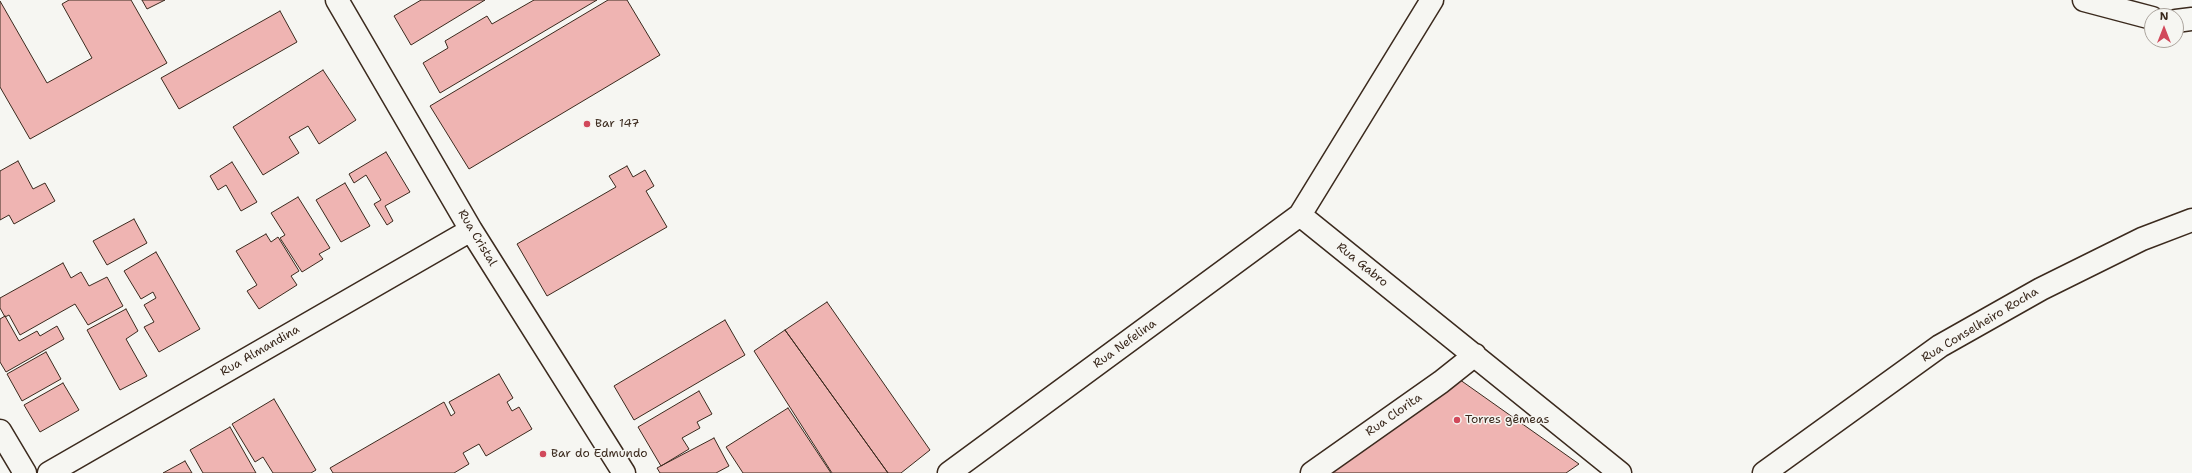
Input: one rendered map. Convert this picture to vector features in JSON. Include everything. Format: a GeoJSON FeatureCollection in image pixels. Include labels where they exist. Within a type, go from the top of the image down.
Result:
{"type":"FeatureCollection","features":[{"type":"Feature","properties":{"kind":"street","name":"Rua Cristal"},"geometry":{"type":"LineString","coordinates":[[337,0],[471,230],[624,473]]}},
{"type":"Feature","properties":{"kind":"street"},"geometry":{"type":"LineString","coordinates":[[1300,216],[1432,0]]}},
{"type":"Feature","properties":{"kind":"street"},"geometry":{"type":"LineString","coordinates":[[2084,0],[2144,16]]}},
{"type":"Feature","properties":{"kind":"street","name":"Rua Gabro"},"geometry":{"type":"LineString","coordinates":[[1300,216],[1475,355],[1620,473]]}},
{"type":"Feature","properties":{"kind":"street","name":"Rua Nefelina"},"geometry":{"type":"LineString","coordinates":[[949,473],[1300,216]]}},
{"type":"Feature","properties":{"kind":"street","name":"Rua Conselheiro Rocha"},"geometry":{"type":"LineString","coordinates":[[1764,473],[1940,346],[2041,289],[2142,239],[2192,220]]}},
{"type":"Feature","properties":{"kind":"street","name":"Rua Almandina"},"geometry":{"type":"LineString","coordinates":[[49,473],[471,230]]}},
{"type":"Feature","properties":{"kind":"street","name":"Rua Clorita"},"geometry":{"type":"LineString","coordinates":[[1312,473],[1441,382],[1475,355]]}},
{"type":"Feature","properties":{"kind":"street"},"geometry":{"type":"LineString","coordinates":[[0,431],[25,473]]}},
{"type":"Feature","properties":{"kind":"building"},"geometry":{"type":"Polygon","coordinates":[[[69,0],[131,0],[167,63],[30,139],[0,87],[0,1],[47,83],[92,58],[62,4],[69,0]]]}},
{"type":"Feature","properties":{"kind":"building"},"geometry":{"type":"Polygon","coordinates":[[[142,0],[165,0],[147,9],[142,0]]]}},
{"type":"Feature","properties":{"kind":"building"},"geometry":{"type":"Polygon","coordinates":[[[421,0],[485,0],[411,45],[394,16],[421,0]]]}},
{"type":"Feature","properties":{"kind":"building"},"geometry":{"type":"Polygon","coordinates":[[[534,0],[597,0],[440,93],[423,63],[448,48],[445,41],[487,16],[492,24],[534,0]]]}},
{"type":"Feature","properties":{"kind":"building"},"geometry":{"type":"Polygon","coordinates":[[[608,0],[627,0],[660,55],[469,169],[430,106],[608,0]]]}},
{"type":"Feature","properties":{"kind":"building"},"geometry":{"type":"Polygon","coordinates":[[[280,11],[297,42],[179,109],[161,78],[280,11]]]}},
{"type":"Feature","properties":{"kind":"building"},"geometry":{"type":"Polygon","coordinates":[[[323,70],[356,120],[319,144],[308,126],[289,137],[299,153],[263,175],[233,127],[323,70]]]}},
{"type":"Feature","properties":{"kind":"building"},"geometry":{"type":"Polygon","coordinates":[[[386,152],[410,192],[385,206],[393,221],[387,225],[374,204],[381,200],[366,175],[354,183],[349,174],[386,152]]]}},
{"type":"Feature","properties":{"kind":"building"},"geometry":{"type":"Polygon","coordinates":[[[18,161],[33,189],[45,183],[55,201],[14,224],[9,215],[0,220],[0,171],[18,161]]]}},
{"type":"Feature","properties":{"kind":"building"},"geometry":{"type":"Polygon","coordinates":[[[232,162],[257,202],[241,211],[226,185],[218,190],[210,176],[232,162]]]}},
{"type":"Feature","properties":{"kind":"building"},"geometry":{"type":"Polygon","coordinates":[[[627,166],[633,177],[645,170],[654,186],[646,191],[667,227],[547,296],[517,244],[616,187],[609,176],[627,166]]]}},
{"type":"Feature","properties":{"kind":"building"},"geometry":{"type":"Polygon","coordinates":[[[345,183],[370,226],[341,242],[316,200],[345,183]]]}},
{"type":"Feature","properties":{"kind":"building"},"geometry":{"type":"Polygon","coordinates":[[[298,197],[330,248],[319,254],[323,259],[302,272],[280,238],[285,235],[271,213],[298,197]]]}},
{"type":"Feature","properties":{"kind":"building"},"geometry":{"type":"Polygon","coordinates":[[[134,219],[147,243],[107,265],[93,241],[134,219]]]}},
{"type":"Feature","properties":{"kind":"building"},"geometry":{"type":"Polygon","coordinates":[[[266,234],[271,242],[278,237],[299,271],[291,276],[297,285],[259,309],[247,291],[257,285],[236,251],[266,234]]]}},
{"type":"Feature","properties":{"kind":"building"},"geometry":{"type":"Polygon","coordinates":[[[156,252],[200,329],[159,352],[144,327],[154,322],[144,305],[156,298],[153,292],[141,299],[124,271],[156,252]]]}},
{"type":"Feature","properties":{"kind":"building"},"geometry":{"type":"Polygon","coordinates":[[[63,263],[71,278],[81,272],[89,286],[107,277],[123,306],[88,325],[75,304],[20,335],[9,315],[5,317],[0,308],[0,298],[63,263]]]}},
{"type":"Feature","properties":{"kind":"building"},"geometry":{"type":"Polygon","coordinates":[[[827,302],[930,450],[901,473],[888,473],[785,330],[827,302]]]}},
{"type":"Feature","properties":{"kind":"building"},"geometry":{"type":"Polygon","coordinates":[[[126,309],[138,331],[126,339],[147,376],[120,390],[87,330],[126,309]]]}},
{"type":"Feature","properties":{"kind":"building"},"geometry":{"type":"Polygon","coordinates":[[[5,316],[19,341],[37,331],[40,336],[57,326],[64,339],[6,372],[0,362],[0,319],[5,316]]]}},
{"type":"Feature","properties":{"kind":"building"},"geometry":{"type":"Polygon","coordinates":[[[725,320],[745,355],[634,420],[614,386],[725,320]]]}},
{"type":"Feature","properties":{"kind":"building"},"geometry":{"type":"Polygon","coordinates":[[[785,330],[888,473],[832,473],[754,351],[785,330]]]}},
{"type":"Feature","properties":{"kind":"building"},"geometry":{"type":"Polygon","coordinates":[[[46,352],[61,379],[22,401],[7,374],[46,352]]]}},
{"type":"Feature","properties":{"kind":"building"},"geometry":{"type":"Polygon","coordinates":[[[499,374],[513,398],[507,402],[512,411],[519,407],[532,429],[486,456],[479,444],[463,453],[469,464],[454,473],[333,473],[330,468],[444,402],[451,416],[455,413],[449,402],[499,374]]]}},
{"type":"Feature","properties":{"kind":"building","name":"Torres gêmeas"},"geometry":{"type":"Polygon","coordinates":[[[1456,377],[1579,464],[1566,473],[1325,473],[1456,377]]]}},
{"type":"Feature","properties":{"kind":"building"},"geometry":{"type":"Polygon","coordinates":[[[63,383],[79,410],[40,432],[24,405],[63,383]]]}},
{"type":"Feature","properties":{"kind":"building"},"geometry":{"type":"Polygon","coordinates":[[[699,391],[712,414],[697,422],[700,428],[682,438],[689,449],[661,466],[638,427],[699,391]]]}},
{"type":"Feature","properties":{"kind":"building"},"geometry":{"type":"Polygon","coordinates":[[[274,399],[316,470],[311,473],[273,473],[263,457],[255,462],[232,424],[274,399]]]}},
{"type":"Feature","properties":{"kind":"building"},"geometry":{"type":"Polygon","coordinates":[[[788,408],[831,473],[743,473],[726,447],[788,408]]]}},
{"type":"Feature","properties":{"kind":"building"},"geometry":{"type":"Polygon","coordinates":[[[230,427],[256,473],[203,473],[190,450],[230,427]]]}},
{"type":"Feature","properties":{"kind":"building"},"geometry":{"type":"Polygon","coordinates":[[[714,438],[729,466],[716,473],[660,473],[657,468],[714,438]]]}},
{"type":"Feature","properties":{"kind":"building"},"geometry":{"type":"Polygon","coordinates":[[[185,461],[192,473],[163,473],[185,461]]]}},
{"type":"Feature","properties":{"kind":"place","name":"Bar 147"},"geometry":{"type":"Point","coordinates":[587,124]}},
{"type":"Feature","properties":{"kind":"place","name":"Torres gêmeas"},"geometry":{"type":"Point","coordinates":[1457,420]}},
{"type":"Feature","properties":{"kind":"place","name":"Bar do Edmundo"},"geometry":{"type":"Point","coordinates":[543,454]}}]}
